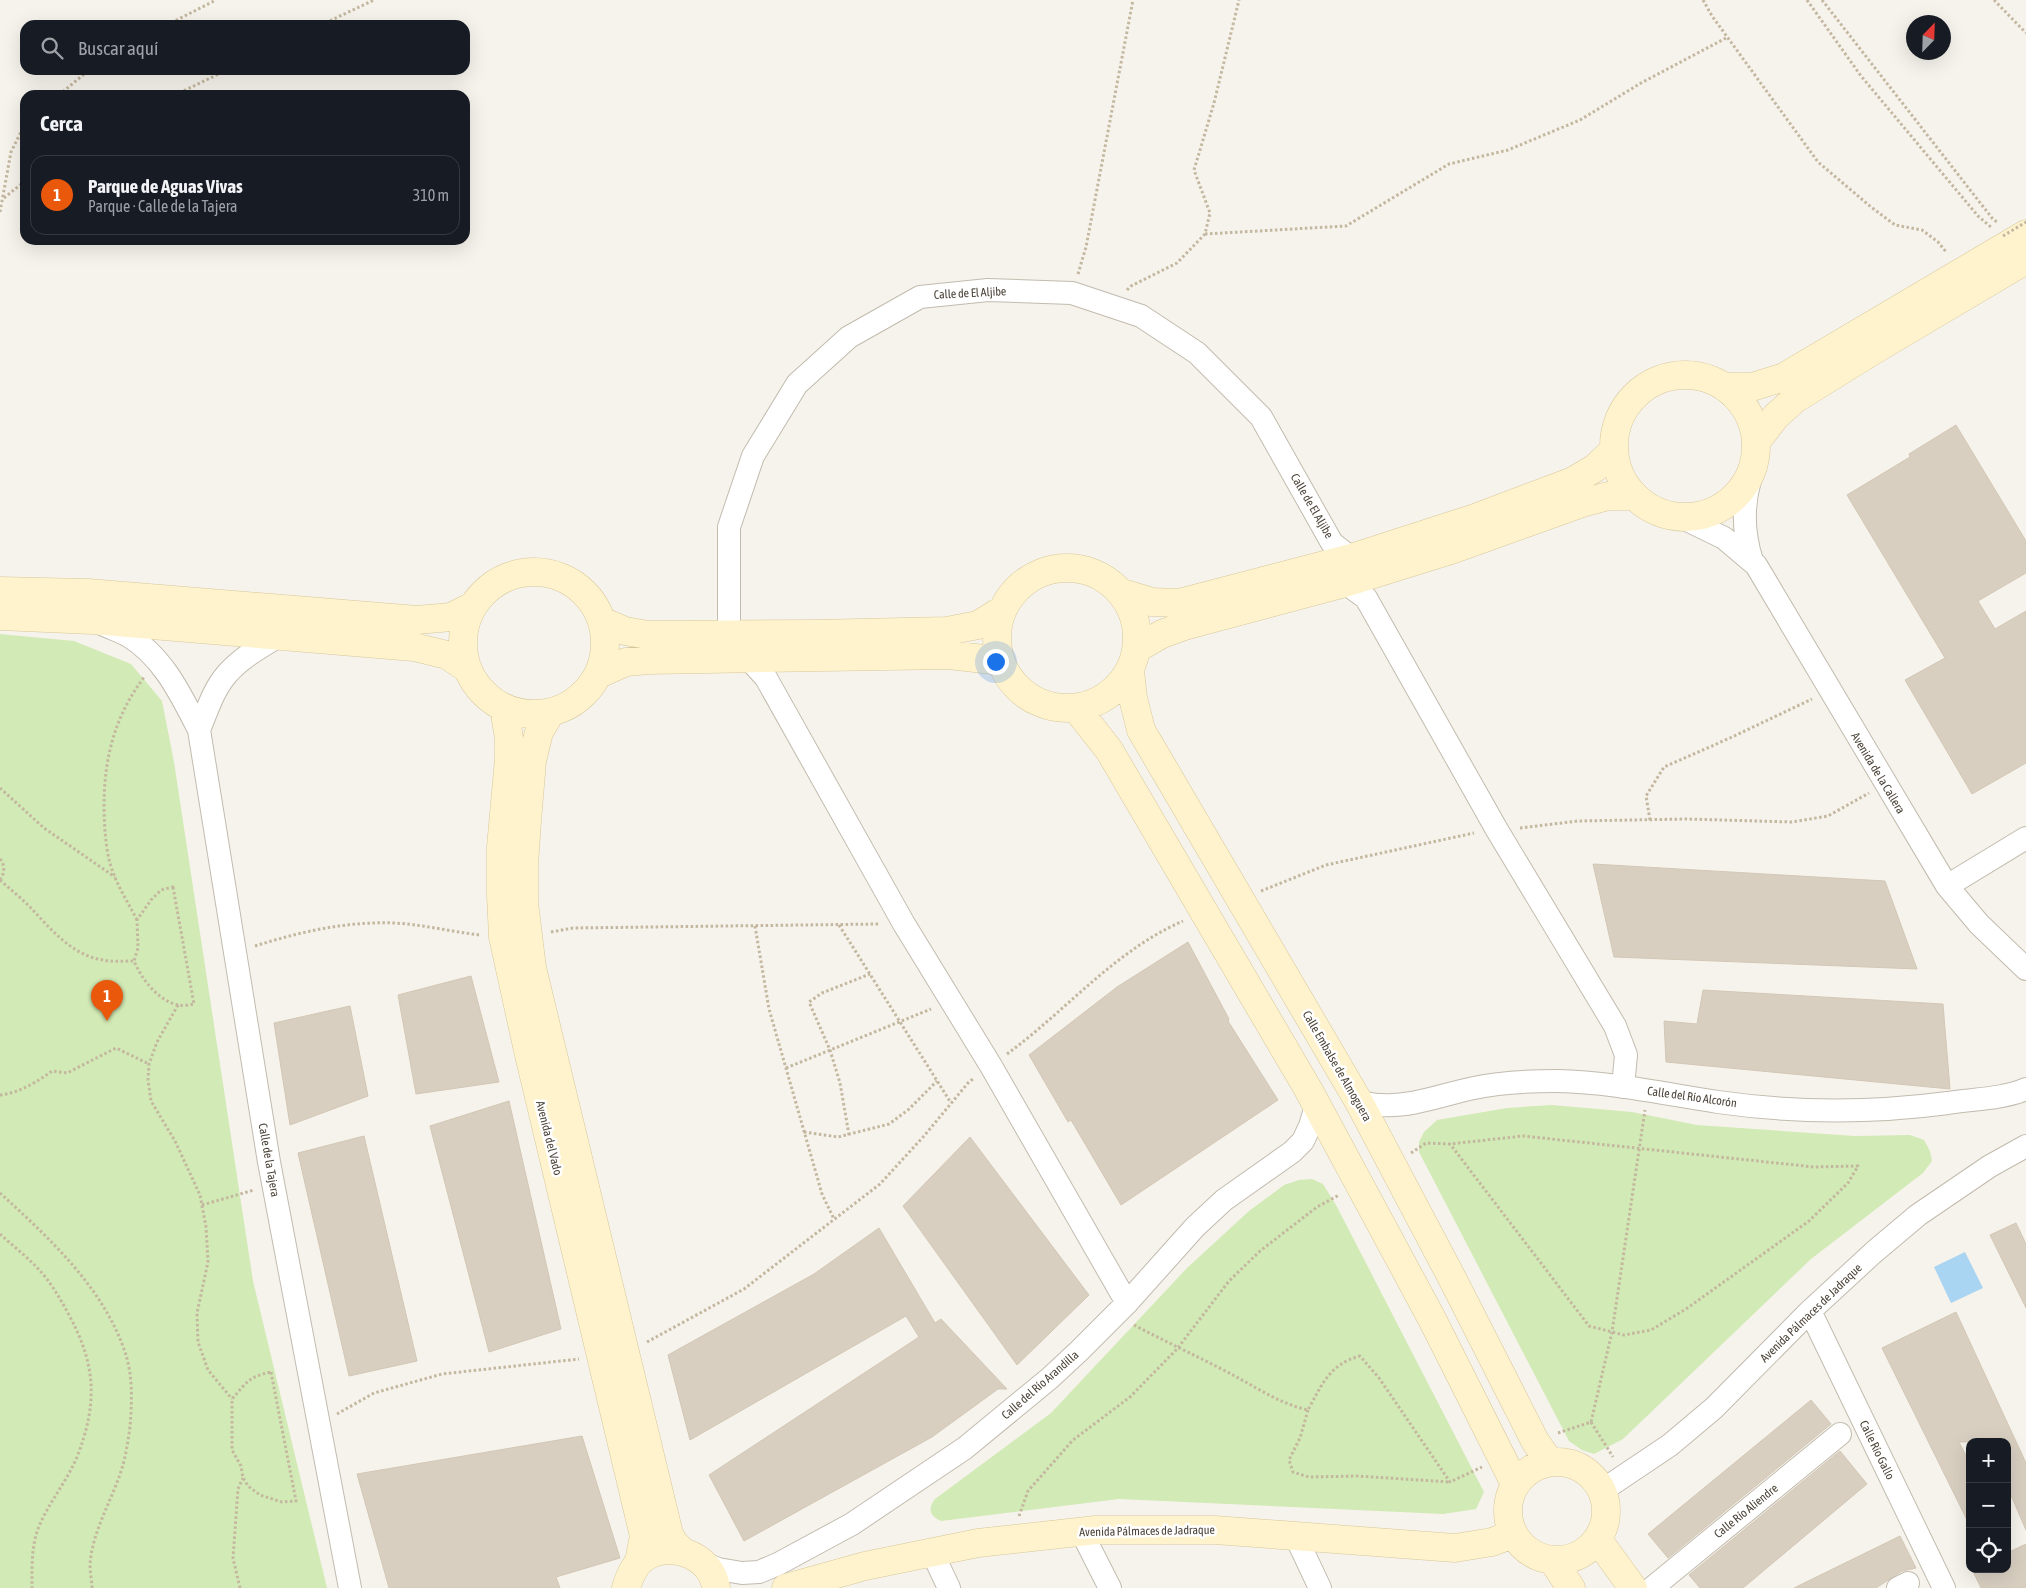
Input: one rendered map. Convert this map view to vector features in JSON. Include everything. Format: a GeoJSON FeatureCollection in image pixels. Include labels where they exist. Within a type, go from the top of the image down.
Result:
{"type":"FeatureCollection","features":[{"type":"Feature","properties":{"kind":"main road"},"geometry":{"type":"LineString","coordinates":[[1726,387],[1752,387],[1784,377],[2020,238]]}},
{"type":"Feature","properties":{"kind":"main road"},"geometry":{"type":"LineString","coordinates":[[1756,442],[1776,416],[1795,399],[1874,350],[2020,238]]}},
{"type":"Feature","properties":{"kind":"main road"},"geometry":{"type":"LineString","coordinates":[[1678,376],[1708,380],[1726,387],[1738,396],[1755,428],[1756,442],[1754,468],[1750,480],[1738,494],[1720,508],[1697,517],[1683,518],[1660,514],[1634,496],[1623,483],[1616,467],[1613,451],[1616,428],[1625,407],[1636,393],[1650,384],[1678,376]]}},
{"type":"Feature","properties":{"kind":"main road"},"geometry":{"type":"LineString","coordinates":[[1134,660],[1138,629],[1133,610],[1122,593],[1108,580],[1084,568],[1056,567],[1030,577],[1009,597],[1002,610],[997,627],[997,644],[1000,661],[1009,678],[1022,692],[1038,702],[1057,708],[1076,708],[1097,702],[1116,689],[1134,660],[1162,634],[1348,571],[1472,519],[1573,481],[1595,468],[1613,451]]}},
{"type":"Feature","properties":{"kind":"main road"},"geometry":{"type":"LineString","coordinates":[[1122,593],[1152,602],[1180,603],[1448,551],[1582,503],[1608,496],[1634,496]]}},
{"type":"Feature","properties":{"kind":"main road"},"geometry":{"type":"LineString","coordinates":[[542,573],[560,577],[578,587],[594,605],[602,621],[605,639],[604,657],[599,674],[587,691],[571,705],[551,712],[527,714],[504,708],[488,698],[468,669],[463,648],[465,626],[473,606],[490,587],[512,576],[542,573]]}},
{"type":"Feature","properties":{"kind":"main road"},"geometry":{"type":"LineString","coordinates":[[0,591],[88,593],[417,620],[451,616],[473,606]]}},
{"type":"Feature","properties":{"kind":"main road"},"geometry":{"type":"LineString","coordinates":[[602,621],[625,631],[648,635],[724,636],[947,631],[978,625],[1002,610]]}},
{"type":"Feature","properties":{"kind":"main road"},"geometry":{"type":"LineString","coordinates":[[0,616],[92,620],[414,647],[447,655],[468,669]]}},
{"type":"Feature","properties":{"kind":"main road"},"geometry":{"type":"LineString","coordinates":[[599,674],[626,662],[642,660],[949,655],[1000,661]]}},
{"type":"Feature","properties":{"kind":"main road","name":"Calle Embalse de Almoguera"},"geometry":{"type":"LineString","coordinates":[[1134,660],[1133,698],[1141,730],[1359,1102],[1542,1451]]}},
{"type":"Feature","properties":{"kind":"main road","name":"Avenida del Vado"},"geometry":{"type":"LineString","coordinates":[[504,708],[509,738],[509,759],[501,847],[515,937],[532,968],[613,1355],[644,1536],[639,1562],[631,1573],[626,1588]]}},
{"type":"Feature","properties":{"kind":"main road"},"geometry":{"type":"LineString","coordinates":[[1076,708],[1109,750],[1308,1089],[1432,1319],[1515,1484]]}},
{"type":"Feature","properties":{"kind":"main road","name":"Avenida del Vado"},"geometry":{"type":"LineString","coordinates":[[515,937],[524,865],[532,762],[539,732],[551,712]]}},
{"type":"Feature","properties":{"kind":"main road","name":"Avenida del Vado"},"geometry":{"type":"LineString","coordinates":[[613,1355],[669,1534],[674,1543],[709,1570],[716,1588]]}},
{"type":"Feature","properties":{"kind":"main road"},"geometry":{"type":"LineString","coordinates":[[1552,1561],[1568,1559],[1583,1554],[1598,1540],[1605,1527],[1614,1483],[1542,1451],[1531,1468],[1515,1484],[1508,1502],[1508,1518],[1513,1534],[1533,1552],[1552,1561],[1571,1588]]}},
{"type":"Feature","properties":{"kind":"main road","name":"Avenida Pálmaces de Jadraque"},"geometry":{"type":"LineString","coordinates":[[796,1587],[865,1566],[978,1543],[1081,1532],[1215,1530],[1456,1548],[1492,1542],[1513,1534]]}},
{"type":"Feature","properties":{"kind":"main road"},"geometry":{"type":"LineString","coordinates":[[1598,1540],[1633,1588]]}},
{"type":"Feature","properties":{"kind":"main road"},"geometry":{"type":"LineString","coordinates":[[639,1562],[654,1553],[669,1549],[692,1556]]}},
{"type":"Feature","properties":{"kind":"street","name":"Calle de El Aljibe"},"geometry":{"type":"LineString","coordinates":[[724,636],[729,622],[729,527],[753,456],[797,384],[849,337],[920,297],[988,290],[1072,293],[1141,316],[1198,352],[1261,416],[1348,571],[1366,598],[1498,830],[1614,1026],[1626,1055],[1623,1087]]}},
{"type":"Feature","properties":{"kind":"street","name":"Avenida de la Callera"},"geometry":{"type":"LineString","coordinates":[[1750,480],[1746,495],[1744,530],[1752,561],[1947,886],[1961,906],[2026,969]]}},
{"type":"Feature","properties":{"kind":"street","name":"Avenida de la Callera"},"geometry":{"type":"LineString","coordinates":[[1683,518],[1724,538],[1752,561]]}},
{"type":"Feature","properties":{"kind":"street","name":"Calle de la Tajera"},"geometry":{"type":"LineString","coordinates":[[92,620],[128,636],[157,659],[180,694],[199,730],[273,1184],[350,1588]]}},
{"type":"Feature","properties":{"kind":"street"},"geometry":{"type":"LineString","coordinates":[[199,730],[212,697],[226,674],[248,654],[277,637]]}},
{"type":"Feature","properties":{"kind":"street"},"geometry":{"type":"LineString","coordinates":[[748,658],[766,678],[904,924],[991,1066],[1121,1309]]}},
{"type":"Feature","properties":{"kind":"street"},"geometry":{"type":"LineString","coordinates":[[1947,886],[2026,838]]}},
{"type":"Feature","properties":{"kind":"street","name":"Calle del Río Alcorón"},"geometry":{"type":"LineString","coordinates":[[1359,1102],[1383,1106],[1414,1102],[1476,1087],[1522,1082],[1591,1083],[1720,1102],[1776,1108],[1842,1110],[1912,1107],[1995,1096],[2026,1089]]}},
{"type":"Feature","properties":{"kind":"street","name":"Calle del Río Arandilla"},"geometry":{"type":"LineString","coordinates":[[692,1556],[718,1569],[759,1572],[778,1564],[852,1524],[965,1448],[1050,1378],[1121,1309],[1194,1227],[1224,1200],[1292,1152],[1303,1141],[1316,1106]]}},
{"type":"Feature","properties":{"kind":"street","name":"Avenida Pálmaces de Jadraque"},"geometry":{"type":"LineString","coordinates":[[1614,1483],[1670,1445],[1714,1408],[1810,1311],[1874,1252],[1918,1215],[1990,1166],[2026,1146]]}},
{"type":"Feature","properties":{"kind":"street","name":"Calle Río Gallo"},"geometry":{"type":"LineString","coordinates":[[1810,1311],[1944,1588]]}},
{"type":"Feature","properties":{"kind":"street","name":"Calle Río Aliendre"},"geometry":{"type":"LineString","coordinates":[[1652,1588],[1840,1434]]}},
{"type":"Feature","properties":{"kind":"street"},"geometry":{"type":"LineString","coordinates":[[1081,1532],[1110,1588]]}},
{"type":"Feature","properties":{"kind":"street"},"geometry":{"type":"LineString","coordinates":[[1295,1535],[1320,1588]]}},
{"type":"Feature","properties":{"kind":"street"},"geometry":{"type":"LineString","coordinates":[[932,1552],[949,1588]]}},
{"type":"Feature","properties":{"kind":"street"},"geometry":{"type":"LineString","coordinates":[[344,1560],[361,1588]]}},
{"type":"Feature","properties":{"kind":"path"},"geometry":{"type":"LineString","coordinates":[[177,20],[216,0]]}},
{"type":"Feature","properties":{"kind":"path"},"geometry":{"type":"LineString","coordinates":[[332,20],[374,0]]}},
{"type":"Feature","properties":{"kind":"path"},"geometry":{"type":"LineString","coordinates":[[1072,293],[1086,247],[1133,0]]}},
{"type":"Feature","properties":{"kind":"path"},"geometry":{"type":"LineString","coordinates":[[1110,306],[1131,286],[1177,263],[1205,234],[1210,213],[1194,170],[1214,103],[1239,0]]}},
{"type":"Feature","properties":{"kind":"path"},"geometry":{"type":"LineString","coordinates":[[1703,0],[1728,38],[1818,162],[1895,225],[1922,230],[1938,242],[1964,270]]}},
{"type":"Feature","properties":{"kind":"path"},"geometry":{"type":"LineString","coordinates":[[1807,0],[1861,76],[1978,216],[2020,238]]}},
{"type":"Feature","properties":{"kind":"path"},"geometry":{"type":"LineString","coordinates":[[1822,0],[1992,218],[2020,238]]}},
{"type":"Feature","properties":{"kind":"path"},"geometry":{"type":"LineString","coordinates":[[1994,0],[2026,33]]}},
{"type":"Feature","properties":{"kind":"path"},"geometry":{"type":"LineString","coordinates":[[1205,234],[1346,226],[1449,164],[1508,150],[1580,120],[1641,83],[1728,38]]}},
{"type":"Feature","properties":{"kind":"path"},"geometry":{"type":"LineString","coordinates":[[65,90],[83,75]]}},
{"type":"Feature","properties":{"kind":"path"},"geometry":{"type":"LineString","coordinates":[[185,90],[217,75]]}},
{"type":"Feature","properties":{"kind":"path"},"geometry":{"type":"LineString","coordinates":[[0,212],[11,152],[20,134]]}},
{"type":"Feature","properties":{"kind":"path"},"geometry":{"type":"LineString","coordinates":[[3,199],[20,185]]}},
{"type":"Feature","properties":{"kind":"path"},"geometry":{"type":"LineString","coordinates":[[137,920],[161,890],[173,887],[194,1004],[178,1005],[161,996],[145,982],[134,961],[138,948],[137,920],[112,871],[106,841],[103,801],[107,757],[118,722],[136,687],[145,676],[162,667]]}},
{"type":"Feature","properties":{"kind":"path"},"geometry":{"type":"LineString","coordinates":[[1650,820],[1646,796],[1664,768],[1813,698]]}},
{"type":"Feature","properties":{"kind":"path"},"geometry":{"type":"LineString","coordinates":[[1239,899],[1326,865],[1460,834],[1578,821],[1792,822],[1828,816],[1885,784]]}},
{"type":"Feature","properties":{"kind":"path"},"geometry":{"type":"LineString","coordinates":[[0,788],[44,828],[115,878]]}},
{"type":"Feature","properties":{"kind":"path"},"geometry":{"type":"LineString","coordinates":[[0,859],[4,867],[0,880],[28,904],[56,934],[72,947],[88,956],[103,960],[134,961]]}},
{"type":"Feature","properties":{"kind":"path"},"geometry":{"type":"LineString","coordinates":[[319,1424],[374,1393],[442,1374],[613,1355],[744,1289],[880,1184],[924,1136],[968,1083],[1025,1041],[1103,971],[1167,928],[1204,912]]}},
{"type":"Feature","properties":{"kind":"path"},"geometry":{"type":"LineString","coordinates":[[235,953],[282,938],[375,922],[427,926],[466,933],[515,937],[573,928],[904,924]]}},
{"type":"Feature","properties":{"kind":"path"},"geometry":{"type":"LineString","coordinates":[[838,925],[951,1103]]}},
{"type":"Feature","properties":{"kind":"path"},"geometry":{"type":"LineString","coordinates":[[755,926],[769,1009],[822,1194],[834,1219]]}},
{"type":"Feature","properties":{"kind":"path"},"geometry":{"type":"LineString","coordinates":[[848,1135],[840,1083],[830,1050],[809,1002],[822,993],[870,974]]}},
{"type":"Feature","properties":{"kind":"path"},"geometry":{"type":"LineString","coordinates":[[786,1068],[951,1000]]}},
{"type":"Feature","properties":{"kind":"path"},"geometry":{"type":"LineString","coordinates":[[178,1005],[157,1042],[149,1064],[148,1080],[151,1102],[175,1141],[200,1195],[202,1204],[206,1227],[208,1262],[197,1313],[198,1342],[208,1370],[232,1399],[232,1450],[241,1466],[243,1478],[248,1486],[260,1495],[282,1502],[296,1501],[271,1372],[255,1376],[247,1381],[232,1399]]}},
{"type":"Feature","properties":{"kind":"path"},"geometry":{"type":"LineString","coordinates":[[0,1095],[10,1094],[39,1080],[52,1071],[67,1073],[116,1048],[149,1064]]}},
{"type":"Feature","properties":{"kind":"path"},"geometry":{"type":"LineString","coordinates":[[804,1132],[838,1137],[889,1124],[908,1110],[937,1081]]}},
{"type":"Feature","properties":{"kind":"path"},"geometry":{"type":"LineString","coordinates":[[1614,1483],[1591,1422],[1612,1332],[1648,1090]]}},
{"type":"Feature","properties":{"kind":"path"},"geometry":{"type":"LineString","coordinates":[[1394,1166],[1426,1143],[1450,1144],[1522,1136],[1814,1167],[1858,1166],[1848,1183],[1809,1221],[1686,1309],[1651,1330],[1624,1334],[1589,1326],[1450,1144]]}},
{"type":"Feature","properties":{"kind":"path"},"geometry":{"type":"LineString","coordinates":[[202,1204],[273,1184]]}},
{"type":"Feature","properties":{"kind":"path"},"geometry":{"type":"LineString","coordinates":[[1009,1540],[1028,1491],[1073,1440],[1130,1397],[1177,1349],[1229,1281],[1260,1252],[1317,1207],[1359,1184]]}},
{"type":"Feature","properties":{"kind":"path"},"geometry":{"type":"LineString","coordinates":[[0,1193],[48,1237],[72,1264],[112,1322],[126,1353],[131,1400],[128,1441],[122,1468],[98,1529],[90,1565],[92,1588]]}},
{"type":"Feature","properties":{"kind":"path"},"geometry":{"type":"LineString","coordinates":[[0,1234],[42,1272],[59,1295],[82,1340],[91,1372],[92,1400],[76,1458],[39,1525],[32,1551],[32,1588]]}},
{"type":"Feature","properties":{"kind":"path"},"geometry":{"type":"LineString","coordinates":[[1121,1309],[1177,1349],[1231,1374],[1267,1394],[1298,1408],[1308,1410]]}},
{"type":"Feature","properties":{"kind":"path"},"geometry":{"type":"LineString","coordinates":[[1450,1482],[1379,1378],[1360,1356],[1346,1360],[1328,1375],[1308,1410],[1300,1438],[1289,1460],[1293,1472],[1308,1477],[1357,1476],[1450,1482],[1502,1458]]}},
{"type":"Feature","properties":{"kind":"path"},"geometry":{"type":"LineString","coordinates":[[1542,1451],[1591,1422]]}},
{"type":"Feature","properties":{"kind":"path"},"geometry":{"type":"LineString","coordinates":[[240,1588],[233,1558],[238,1489],[243,1478]]}},
{"type":"Feature","properties":{"kind":"green space"},"geometry":{"type":"Polygon","coordinates":[[[0,634],[74,641],[131,664],[162,701],[174,762],[253,1281],[327,1588],[0,1588],[0,634]]]}},
{"type":"Feature","properties":{"kind":"green space"},"geometry":{"type":"Polygon","coordinates":[[[1552,1105],[1632,1112],[1697,1125],[1855,1136],[1910,1135],[1924,1140],[1930,1151],[1932,1161],[1923,1173],[1811,1259],[1623,1439],[1594,1454],[1582,1450],[1569,1441],[1419,1152],[1419,1142],[1424,1132],[1437,1120],[1507,1108],[1552,1105]]]}},
{"type":"Feature","properties":{"kind":"green space"},"geometry":{"type":"Polygon","coordinates":[[[1312,1179],[1323,1184],[1336,1205],[1484,1492],[1476,1509],[1443,1514],[1119,1499],[941,1521],[934,1517],[931,1512],[931,1506],[935,1499],[1051,1413],[1187,1268],[1249,1211],[1284,1185],[1299,1180],[1312,1179]]]}},
{"type":"Feature","properties":{"kind":"water"},"geometry":{"type":"Polygon","coordinates":[[[1965,1252],[1983,1288],[1951,1303],[1934,1267],[1965,1252]]]}},
{"type":"Feature","properties":{"kind":"building"},"geometry":{"type":"Polygon","coordinates":[[[1956,425],[2026,541],[2026,573],[1978,601],[1995,629],[2026,611],[2026,763],[1972,794],[1905,680],[1945,658],[1847,495],[1910,457],[1909,454],[1956,425]]]}},
{"type":"Feature","properties":{"kind":"building"},"geometry":{"type":"Polygon","coordinates":[[[1593,864],[1885,881],[1917,969],[1614,957],[1593,864]]]}},
{"type":"Feature","properties":{"kind":"building"},"geometry":{"type":"Polygon","coordinates":[[[1188,942],[1229,1019],[1228,1021],[1278,1100],[1121,1205],[1071,1120],[1068,1122],[1029,1055],[1117,987],[1188,942]]]}},
{"type":"Feature","properties":{"kind":"building"},"geometry":{"type":"Polygon","coordinates":[[[471,976],[499,1082],[416,1094],[398,995],[471,976]]]}},
{"type":"Feature","properties":{"kind":"building"},"geometry":{"type":"Polygon","coordinates":[[[1703,990],[1943,1004],[1950,1089],[1666,1062],[1664,1021],[1697,1024],[1703,990]]]}},
{"type":"Feature","properties":{"kind":"building"},"geometry":{"type":"Polygon","coordinates":[[[350,1006],[368,1096],[290,1125],[274,1023],[350,1006]]]}},
{"type":"Feature","properties":{"kind":"building"},"geometry":{"type":"Polygon","coordinates":[[[509,1101],[561,1329],[489,1352],[430,1126],[509,1101]]]}},
{"type":"Feature","properties":{"kind":"building"},"geometry":{"type":"Polygon","coordinates":[[[364,1136],[417,1361],[349,1376],[298,1153],[364,1136]]]}},
{"type":"Feature","properties":{"kind":"building"},"geometry":{"type":"Polygon","coordinates":[[[970,1137],[1089,1295],[1017,1365],[903,1206],[970,1137]]]}},
{"type":"Feature","properties":{"kind":"building"},"geometry":{"type":"Polygon","coordinates":[[[2016,1223],[2026,1244],[2026,1308],[1990,1235],[2016,1223]]]}},
{"type":"Feature","properties":{"kind":"building"},"geometry":{"type":"Polygon","coordinates":[[[879,1228],[935,1323],[941,1319],[1007,1389],[998,1389],[932,1437],[744,1541],[709,1475],[919,1337],[906,1316],[690,1440],[668,1355],[814,1274],[879,1228]]]}},
{"type":"Feature","properties":{"kind":"building"},"geometry":{"type":"Polygon","coordinates":[[[1956,1312],[2026,1463],[2026,1530],[2011,1495],[2011,1438],[1966,1438],[1966,1442],[1959,1442],[1966,1455],[1966,1518],[1882,1348],[1956,1312]]]}},
{"type":"Feature","properties":{"kind":"building"},"geometry":{"type":"Polygon","coordinates":[[[1811,1400],[1831,1424],[1668,1558],[1648,1534],[1811,1400]]]}},
{"type":"Feature","properties":{"kind":"building"},"geometry":{"type":"Polygon","coordinates":[[[582,1436],[620,1558],[556,1577],[560,1588],[389,1588],[357,1474],[582,1436]]]}},
{"type":"Feature","properties":{"kind":"building"},"geometry":{"type":"Polygon","coordinates":[[[1840,1451],[1867,1484],[1743,1588],[1700,1588],[1689,1575],[1840,1451]]]}},
{"type":"Feature","properties":{"kind":"building"},"geometry":{"type":"Polygon","coordinates":[[[1900,1536],[1916,1568],[1902,1571],[1876,1588],[1794,1588],[1900,1536]]]}},
{"type":"Feature","properties":{"kind":"building"},"geometry":{"type":"Polygon","coordinates":[[[2026,1544],[2026,1588],[1981,1588],[1974,1573],[2011,1573],[2011,1551],[2026,1544]]]}},
{"type":"Feature","properties":{"kind":"place","name":"Parque de Aguas Vivas"},"geometry":{"type":"Point","coordinates":[107,1021]}}]}
